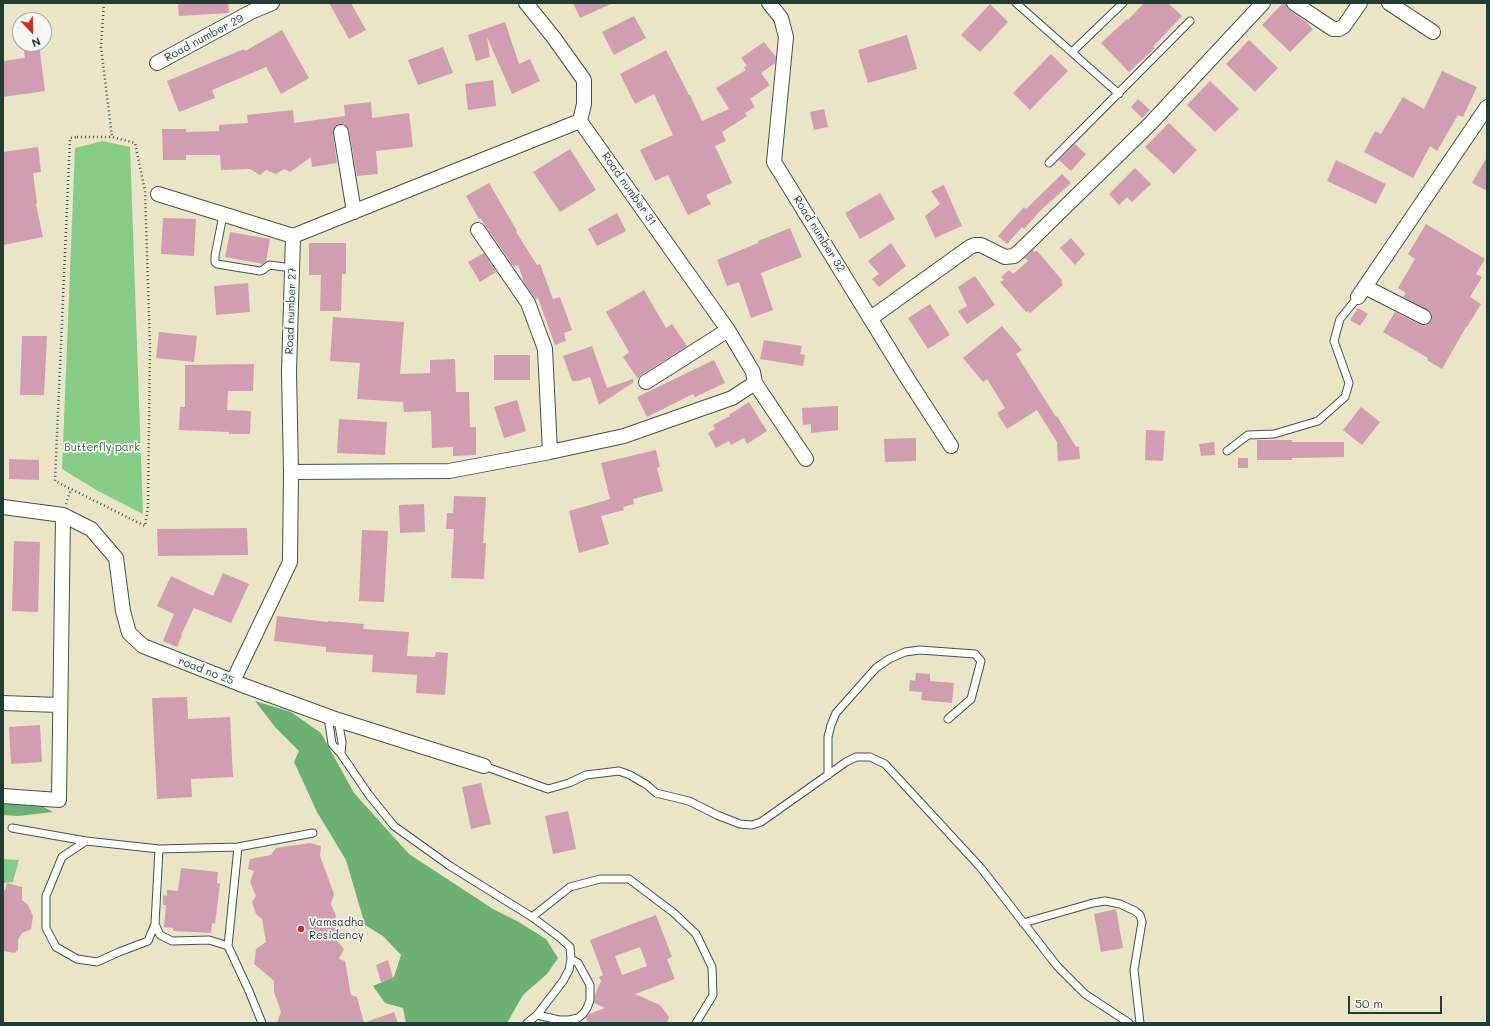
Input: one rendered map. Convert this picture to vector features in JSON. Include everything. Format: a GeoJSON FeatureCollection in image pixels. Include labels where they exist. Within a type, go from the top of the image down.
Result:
{"type":"FeatureCollection","features":[{"type":"Feature","properties":{"kind":"street","name":"Road number 29"},"geometry":{"type":"LineString","coordinates":[[156,63],[251,8],[272,3]]}},
{"type":"Feature","properties":{"kind":"street"},"geometry":{"type":"LineString","coordinates":[[158,194],[293,236],[580,121],[584,104],[584,80],[554,38],[526,3]]}},
{"type":"Feature","properties":{"kind":"street","name":"Road number 32"},"geometry":{"type":"LineString","coordinates":[[769,3],[781,18],[786,37],[774,162],[907,378],[951,446]]}},
{"type":"Feature","properties":{"kind":"street"},"geometry":{"type":"LineString","coordinates":[[871,318],[970,247],[980,245],[1005,257],[1014,256],[1150,124],[1263,3]]}},
{"type":"Feature","properties":{"kind":"street"},"geometry":{"type":"LineString","coordinates":[[1294,3],[1333,29],[1339,29],[1344,26],[1360,3]]}},
{"type":"Feature","properties":{"kind":"street"},"geometry":{"type":"LineString","coordinates":[[1389,3],[1433,32]]}},
{"type":"Feature","properties":{"kind":"street"},"geometry":{"type":"LineString","coordinates":[[1424,317],[1362,292],[1487,107]]}},
{"type":"Feature","properties":{"kind":"street","name":"Road number 31"},"geometry":{"type":"LineString","coordinates":[[580,121],[728,330],[754,377],[806,459]]}},
{"type":"Feature","properties":{"kind":"street"},"geometry":{"type":"LineString","coordinates":[[340,132],[354,212]]}},
{"type":"Feature","properties":{"kind":"street"},"geometry":{"type":"LineString","coordinates":[[478,230],[528,303],[545,349],[550,452]]}},
{"type":"Feature","properties":{"kind":"street","name":"Road number 27"},"geometry":{"type":"LineString","coordinates":[[233,681],[290,562],[291,472],[289,372],[293,236]]}},
{"type":"Feature","properties":{"kind":"street"},"geometry":{"type":"LineString","coordinates":[[646,382],[728,330]]}},
{"type":"Feature","properties":{"kind":"street"},"geometry":{"type":"LineString","coordinates":[[291,472],[449,471],[550,452],[624,436],[732,398],[754,377]]}},
{"type":"Feature","properties":{"kind":"street","name":"road no 25"},"geometry":{"type":"LineString","coordinates":[[3,507],[64,512],[91,529],[116,558],[123,611],[129,633],[143,646],[333,718],[484,766]]}},
{"type":"Feature","properties":{"kind":"street"},"geometry":{"type":"LineString","coordinates":[[3,796],[58,800],[64,512]]}},
{"type":"Feature","properties":{"kind":"street"},"geometry":{"type":"LineString","coordinates":[[3,702],[59,705]]}},
{"type":"Feature","properties":{"kind":"lane"},"geometry":{"type":"LineString","coordinates":[[1016,3],[1119,94]]}},
{"type":"Feature","properties":{"kind":"lane"},"geometry":{"type":"LineString","coordinates":[[1072,52],[1123,3]]}},
{"type":"Feature","properties":{"kind":"lane"},"geometry":{"type":"LineString","coordinates":[[1049,163],[1190,21]]}},
{"type":"Feature","properties":{"kind":"lane"},"geometry":{"type":"LineString","coordinates":[[223,215],[215,256],[215,262],[217,264],[260,271],[269,265],[292,268]]}},
{"type":"Feature","properties":{"kind":"lane"},"geometry":{"type":"LineString","coordinates":[[1227,451],[1248,435],[1274,434],[1318,421],[1345,397],[1349,383],[1334,341],[1340,319],[1362,292]]}},
{"type":"Feature","properties":{"kind":"lane"},"geometry":{"type":"LineString","coordinates":[[828,775],[828,736],[836,713],[876,668],[889,659],[905,652],[920,650],[976,654],[981,661],[971,699],[948,719]]}},
{"type":"Feature","properties":{"kind":"lane"},"geometry":{"type":"LineString","coordinates":[[333,718],[342,742],[341,754]]}},
{"type":"Feature","properties":{"kind":"lane"},"geometry":{"type":"LineString","coordinates":[[333,718],[332,744],[341,754],[369,795],[394,826],[450,866],[532,918],[559,937],[570,947],[571,959],[569,970],[563,981],[537,1015],[527,1023]]}},
{"type":"Feature","properties":{"kind":"lane"},"geometry":{"type":"LineString","coordinates":[[484,766],[548,789],[569,783],[586,775],[619,771],[647,784],[656,793],[689,801],[717,815],[740,824],[752,825],[761,822],[856,757],[870,757],[885,764],[981,868],[1057,966],[1085,994],[1129,1023]]}},
{"type":"Feature","properties":{"kind":"lane"},"geometry":{"type":"LineString","coordinates":[[12,828],[86,841],[159,849],[238,847],[313,834]]}},
{"type":"Feature","properties":{"kind":"lane"},"geometry":{"type":"LineString","coordinates":[[86,841],[62,857],[46,896],[46,928],[56,947],[77,959],[97,962],[148,941],[155,924],[159,849]]}},
{"type":"Feature","properties":{"kind":"lane"},"geometry":{"type":"LineString","coordinates":[[238,847],[228,946],[262,1023]]}},
{"type":"Feature","properties":{"kind":"lane"},"geometry":{"type":"LineString","coordinates":[[532,918],[570,887],[600,879],[630,879],[674,912],[696,934],[712,967],[713,995],[696,1023]]}},
{"type":"Feature","properties":{"kind":"lane"},"geometry":{"type":"LineString","coordinates":[[1023,923],[1105,901],[1120,904],[1140,915],[1142,922],[1134,970],[1140,1023]]}},
{"type":"Feature","properties":{"kind":"lane"},"geometry":{"type":"LineString","coordinates":[[155,924],[160,935],[172,941],[209,940],[228,946]]}},
{"type":"Feature","properties":{"kind":"lane"},"geometry":{"type":"LineString","coordinates":[[537,1015],[559,1020],[568,1020],[578,1018],[587,1008],[590,1000],[590,985],[578,963],[571,959]]}},
{"type":"Feature","properties":{"kind":"path"},"geometry":{"type":"LineString","coordinates":[[104,3],[101,48],[112,137]]}},
{"type":"Feature","properties":{"kind":"path"},"geometry":{"type":"LineString","coordinates":[[112,137],[135,143],[145,191],[150,354],[148,507],[145,526],[71,489],[55,481],[70,138],[112,137]]}},
{"type":"Feature","properties":{"kind":"path"},"geometry":{"type":"LineString","coordinates":[[64,512],[71,489]]}},
{"type":"Feature","properties":{"kind":"green space","name":"Butterfly park"},"geometry":{"type":"Polygon","coordinates":[[[103,141],[130,147],[143,514],[98,491],[62,469],[75,148],[103,141]]]}},
{"type":"Feature","properties":{"kind":"green space"},"geometry":{"type":"Polygon","coordinates":[[[255,701],[291,712],[321,733],[354,793],[409,854],[493,909],[517,921],[546,939],[558,958],[547,974],[523,995],[507,1023],[406,1023],[403,1008],[385,1003],[373,986],[394,977],[401,955],[383,936],[365,925],[346,860],[317,812],[294,762],[299,751],[275,727],[255,701]]]}},
{"type":"Feature","properties":{"kind":"green space"},"geometry":{"type":"Polygon","coordinates":[[[3,797],[30,800],[53,812],[18,816],[3,815],[3,797]]]}},
{"type":"Feature","properties":{"kind":"green space"},"geometry":{"type":"Polygon","coordinates":[[[3,859],[19,860],[13,882],[3,883],[3,859]]]}},
{"type":"Feature","properties":{"kind":"building"},"geometry":{"type":"Polygon","coordinates":[[[178,3],[228,3],[229,13],[179,16],[178,3]]]}},
{"type":"Feature","properties":{"kind":"building"},"geometry":{"type":"Polygon","coordinates":[[[329,3],[351,3],[366,30],[349,39],[329,3]]]}},
{"type":"Feature","properties":{"kind":"building"},"geometry":{"type":"Polygon","coordinates":[[[573,3],[613,3],[580,18],[573,3]]]}},
{"type":"Feature","properties":{"kind":"building"},"geometry":{"type":"Polygon","coordinates":[[[1144,3],[1168,3],[1182,16],[1153,47],[1155,48],[1129,72],[1101,43],[1127,19],[1128,20],[1144,3]]]}},
{"type":"Feature","properties":{"kind":"building"},"geometry":{"type":"Polygon","coordinates":[[[1283,3],[1286,3],[1289,10],[1305,21],[1313,29],[1290,52],[1262,25],[1283,3]]]}},
{"type":"Feature","properties":{"kind":"building"},"geometry":{"type":"Polygon","coordinates":[[[990,4],[1008,22],[980,52],[961,35],[990,4]]]}},
{"type":"Feature","properties":{"kind":"building"},"geometry":{"type":"Polygon","coordinates":[[[634,16],[646,38],[614,55],[602,32],[634,16]]]}},
{"type":"Feature","properties":{"kind":"building"},"geometry":{"type":"Polygon","coordinates":[[[505,22],[519,64],[530,59],[540,81],[512,94],[487,37],[490,57],[476,61],[468,35],[505,22]]]}},
{"type":"Feature","properties":{"kind":"building"},"geometry":{"type":"Polygon","coordinates":[[[282,30],[309,78],[281,94],[266,67],[212,90],[215,98],[179,112],[167,81],[244,49],[245,51],[282,30]]]}},
{"type":"Feature","properties":{"kind":"building"},"geometry":{"type":"Polygon","coordinates":[[[907,35],[917,69],[868,83],[858,50],[907,35]]]}},
{"type":"Feature","properties":{"kind":"building"},"geometry":{"type":"Polygon","coordinates":[[[1249,40],[1278,68],[1255,92],[1226,64],[1249,40]]]}},
{"type":"Feature","properties":{"kind":"building"},"geometry":{"type":"Polygon","coordinates":[[[764,42],[776,57],[775,63],[761,73],[770,85],[750,99],[755,107],[745,113],[747,116],[722,132],[726,141],[715,146],[732,183],[706,195],[711,204],[688,215],[668,175],[655,181],[640,150],[673,135],[654,94],[635,104],[620,74],[666,50],[702,121],[729,109],[716,88],[746,70],[744,67],[747,66],[741,58],[764,42]]]}},
{"type":"Feature","properties":{"kind":"building"},"geometry":{"type":"Polygon","coordinates":[[[443,47],[453,73],[418,85],[408,60],[443,47]]]}},
{"type":"Feature","properties":{"kind":"building"},"geometry":{"type":"Polygon","coordinates":[[[24,52],[40,52],[45,91],[3,97],[3,61],[25,58],[24,52]]]}},
{"type":"Feature","properties":{"kind":"building"},"geometry":{"type":"Polygon","coordinates":[[[1051,54],[1068,71],[1030,110],[1013,93],[1051,54]]]}},
{"type":"Feature","properties":{"kind":"building"},"geometry":{"type":"Polygon","coordinates":[[[1442,71],[1477,87],[1463,117],[1458,115],[1437,151],[1430,146],[1413,178],[1364,152],[1375,131],[1381,134],[1403,97],[1424,109],[1442,71]]]}},
{"type":"Feature","properties":{"kind":"building"},"geometry":{"type":"Polygon","coordinates":[[[493,80],[496,106],[468,110],[465,84],[493,80]]]}},
{"type":"Feature","properties":{"kind":"building"},"geometry":{"type":"Polygon","coordinates":[[[1210,81],[1239,109],[1215,132],[1187,105],[1210,81]]]}},
{"type":"Feature","properties":{"kind":"building"},"geometry":{"type":"Polygon","coordinates":[[[1138,99],[1150,110],[1142,118],[1131,107],[1138,99]]]}},
{"type":"Feature","properties":{"kind":"building"},"geometry":{"type":"Polygon","coordinates":[[[371,102],[372,118],[409,113],[413,147],[376,151],[378,174],[357,176],[349,130],[344,124],[335,126],[333,133],[337,163],[312,167],[311,157],[290,172],[284,169],[276,174],[266,170],[260,175],[250,169],[221,170],[220,155],[186,155],[186,160],[163,160],[162,129],[186,129],[186,132],[219,131],[219,125],[248,123],[247,115],[293,110],[294,123],[345,116],[344,105],[371,102]]]}},
{"type":"Feature","properties":{"kind":"building"},"geometry":{"type":"Polygon","coordinates":[[[824,109],[828,127],[814,130],[810,112],[824,109]]]}},
{"type":"Feature","properties":{"kind":"building"},"geometry":{"type":"Polygon","coordinates":[[[1169,123],[1197,150],[1174,174],[1145,147],[1169,123]]]}},
{"type":"Feature","properties":{"kind":"building"},"geometry":{"type":"Polygon","coordinates":[[[1075,144],[1086,154],[1071,171],[1059,160],[1075,144]]]}},
{"type":"Feature","properties":{"kind":"building"},"geometry":{"type":"Polygon","coordinates":[[[38,147],[41,172],[33,173],[36,204],[43,237],[3,245],[3,152],[38,147]]]}},
{"type":"Feature","properties":{"kind":"building"},"geometry":{"type":"Polygon","coordinates":[[[570,149],[596,190],[560,212],[533,172],[570,149]]]}},
{"type":"Feature","properties":{"kind":"building"},"geometry":{"type":"Polygon","coordinates":[[[1487,157],[1487,191],[1472,183],[1487,157]]]}},
{"type":"Feature","properties":{"kind":"building"},"geometry":{"type":"Polygon","coordinates":[[[1336,160],[1386,184],[1376,204],[1327,181],[1336,160]]]}},
{"type":"Feature","properties":{"kind":"building"},"geometry":{"type":"Polygon","coordinates":[[[1135,168],[1151,184],[1132,202],[1127,197],[1119,205],[1109,194],[1135,168]]]}},
{"type":"Feature","properties":{"kind":"building"},"geometry":{"type":"Polygon","coordinates":[[[1062,174],[1071,183],[1040,211],[1024,229],[1022,227],[1007,244],[998,236],[1024,207],[1026,209],[1062,174]]]}},
{"type":"Feature","properties":{"kind":"building"},"geometry":{"type":"Polygon","coordinates":[[[489,183],[517,231],[516,232],[537,265],[540,264],[553,299],[560,297],[572,330],[564,333],[566,341],[555,345],[538,298],[535,299],[524,282],[518,265],[514,267],[480,218],[479,219],[466,196],[489,183]]]}},
{"type":"Feature","properties":{"kind":"building"},"geometry":{"type":"Polygon","coordinates":[[[944,185],[962,226],[935,238],[925,216],[940,204],[931,191],[944,185]]]}},
{"type":"Feature","properties":{"kind":"building"},"geometry":{"type":"Polygon","coordinates":[[[880,193],[895,219],[860,239],[845,213],[880,193]]]}},
{"type":"Feature","properties":{"kind":"building"},"geometry":{"type":"Polygon","coordinates":[[[617,213],[626,231],[597,246],[588,229],[617,213]]]}},
{"type":"Feature","properties":{"kind":"building"},"geometry":{"type":"Polygon","coordinates":[[[163,218],[196,219],[194,256],[161,254],[163,218]]]}},
{"type":"Feature","properties":{"kind":"building"},"geometry":{"type":"Polygon","coordinates":[[[1426,224],[1485,259],[1476,274],[1482,277],[1470,297],[1481,304],[1442,369],[1427,360],[1428,358],[1383,332],[1395,312],[1421,325],[1428,324],[1432,320],[1431,312],[1403,297],[1406,293],[1398,288],[1415,259],[1408,254],[1426,224]]]}},
{"type":"Feature","properties":{"kind":"building"},"geometry":{"type":"Polygon","coordinates":[[[790,228],[802,257],[761,273],[773,310],[751,318],[739,282],[727,286],[717,260],[790,228]]]}},
{"type":"Feature","properties":{"kind":"building"},"geometry":{"type":"Polygon","coordinates":[[[230,232],[270,239],[266,261],[263,264],[225,257],[230,232]]]}},
{"type":"Feature","properties":{"kind":"building"},"geometry":{"type":"Polygon","coordinates":[[[1071,238],[1085,254],[1075,265],[1060,248],[1071,238]]]}},
{"type":"Feature","properties":{"kind":"building"},"geometry":{"type":"Polygon","coordinates":[[[309,243],[346,243],[346,274],[342,274],[341,311],[320,311],[321,275],[309,275],[309,243]]]}},
{"type":"Feature","properties":{"kind":"building"},"geometry":{"type":"Polygon","coordinates":[[[891,243],[906,266],[879,287],[872,279],[879,274],[868,261],[891,243]]]}},
{"type":"Feature","properties":{"kind":"building"},"geometry":{"type":"Polygon","coordinates":[[[1033,250],[1034,252],[1037,251],[1062,280],[1061,282],[1063,285],[1030,313],[1028,311],[1026,312],[1000,282],[1004,280],[1001,277],[1009,270],[1013,274],[1028,261],[1025,258],[1033,250]]]}},
{"type":"Feature","properties":{"kind":"building"},"geometry":{"type":"Polygon","coordinates":[[[484,253],[496,272],[480,282],[468,262],[484,253]]]}},
{"type":"Feature","properties":{"kind":"building"},"geometry":{"type":"Polygon","coordinates":[[[975,276],[995,305],[967,324],[958,311],[967,306],[958,287],[975,276]]]}},
{"type":"Feature","properties":{"kind":"building"},"geometry":{"type":"Polygon","coordinates":[[[248,283],[250,312],[216,315],[214,286],[248,283]]]}},
{"type":"Feature","properties":{"kind":"building"},"geometry":{"type":"Polygon","coordinates":[[[644,290],[666,328],[672,324],[687,346],[641,375],[638,379],[623,357],[629,352],[606,312],[644,290]]]}},
{"type":"Feature","properties":{"kind":"building"},"geometry":{"type":"Polygon","coordinates":[[[930,304],[950,335],[928,349],[908,318],[930,304]]]}},
{"type":"Feature","properties":{"kind":"building"},"geometry":{"type":"Polygon","coordinates":[[[1358,308],[1368,314],[1360,326],[1350,320],[1358,308]]]}},
{"type":"Feature","properties":{"kind":"building"},"geometry":{"type":"Polygon","coordinates":[[[333,317],[404,322],[400,374],[430,373],[430,360],[455,359],[456,392],[469,392],[470,427],[476,427],[476,455],[453,456],[453,447],[432,448],[431,411],[404,412],[403,402],[357,399],[360,363],[330,361],[333,317]]]}},
{"type":"Feature","properties":{"kind":"building"},"geometry":{"type":"Polygon","coordinates":[[[1002,326],[1022,350],[1016,354],[1076,447],[1079,446],[1080,459],[1058,461],[1057,442],[1037,410],[1007,429],[997,413],[1005,408],[987,379],[983,382],[963,358],[1002,326]]]}},
{"type":"Feature","properties":{"kind":"building"},"geometry":{"type":"Polygon","coordinates":[[[159,332],[197,336],[194,362],[156,358],[159,332]]]}},
{"type":"Feature","properties":{"kind":"building"},"geometry":{"type":"Polygon","coordinates":[[[22,336],[47,336],[44,395],[20,395],[22,336]]]}},
{"type":"Feature","properties":{"kind":"building"},"geometry":{"type":"Polygon","coordinates":[[[764,340],[802,346],[800,354],[805,355],[803,366],[760,359],[764,340]]]}},
{"type":"Feature","properties":{"kind":"building"},"geometry":{"type":"Polygon","coordinates":[[[592,346],[607,388],[633,379],[634,382],[599,405],[590,377],[578,381],[572,381],[563,356],[592,346]]]}},
{"type":"Feature","properties":{"kind":"building"},"geometry":{"type":"Polygon","coordinates":[[[494,355],[530,355],[530,380],[494,380],[494,355]]]}},
{"type":"Feature","properties":{"kind":"building"},"geometry":{"type":"Polygon","coordinates":[[[714,360],[725,383],[695,397],[693,394],[647,417],[637,397],[714,360]]]}},
{"type":"Feature","properties":{"kind":"building"},"geometry":{"type":"Polygon","coordinates":[[[254,364],[253,391],[228,391],[227,410],[251,411],[250,434],[179,430],[180,407],[185,407],[185,365],[254,364]]]}},
{"type":"Feature","properties":{"kind":"building"},"geometry":{"type":"Polygon","coordinates":[[[517,400],[526,431],[504,438],[494,407],[517,400]]]}},
{"type":"Feature","properties":{"kind":"building"},"geometry":{"type":"Polygon","coordinates":[[[749,402],[767,431],[747,444],[744,438],[731,445],[729,441],[716,448],[708,433],[715,429],[713,425],[730,416],[729,415],[749,402]]]}},
{"type":"Feature","properties":{"kind":"building"},"geometry":{"type":"Polygon","coordinates":[[[838,406],[838,430],[811,433],[811,424],[803,425],[802,408],[838,406]]]}},
{"type":"Feature","properties":{"kind":"building"},"geometry":{"type":"Polygon","coordinates":[[[1361,407],[1380,422],[1362,445],[1343,430],[1361,407]]]}},
{"type":"Feature","properties":{"kind":"building"},"geometry":{"type":"Polygon","coordinates":[[[339,419],[387,422],[385,455],[337,453],[339,419]]]}},
{"type":"Feature","properties":{"kind":"building"},"geometry":{"type":"Polygon","coordinates":[[[1146,430],[1165,431],[1163,461],[1145,460],[1146,430]]]}},
{"type":"Feature","properties":{"kind":"building"},"geometry":{"type":"Polygon","coordinates":[[[916,438],[916,461],[885,462],[884,439],[916,438]]]}},
{"type":"Feature","properties":{"kind":"building"},"geometry":{"type":"Polygon","coordinates":[[[1257,440],[1344,442],[1344,457],[1292,458],[1292,460],[1257,460],[1257,440]]]}},
{"type":"Feature","properties":{"kind":"building"},"geometry":{"type":"Polygon","coordinates":[[[1214,442],[1215,455],[1201,456],[1199,444],[1214,442]]]}},
{"type":"Feature","properties":{"kind":"building"},"geometry":{"type":"Polygon","coordinates":[[[656,450],[660,467],[657,468],[663,491],[633,499],[634,504],[623,507],[624,510],[601,516],[609,544],[579,553],[569,511],[610,499],[601,463],[656,450]]]}},
{"type":"Feature","properties":{"kind":"building"},"geometry":{"type":"Polygon","coordinates":[[[1238,458],[1248,458],[1248,468],[1238,468],[1238,458]]]}},
{"type":"Feature","properties":{"kind":"building"},"geometry":{"type":"Polygon","coordinates":[[[9,459],[39,460],[39,480],[9,479],[9,459]]]}},
{"type":"Feature","properties":{"kind":"building"},"geometry":{"type":"Polygon","coordinates":[[[454,496],[486,497],[483,543],[486,543],[484,579],[451,578],[454,529],[446,529],[447,513],[453,513],[454,496]]]}},
{"type":"Feature","properties":{"kind":"building"},"geometry":{"type":"Polygon","coordinates":[[[424,504],[425,532],[400,533],[399,505],[424,504]]]}},
{"type":"Feature","properties":{"kind":"building"},"geometry":{"type":"Polygon","coordinates":[[[247,528],[248,555],[158,556],[157,529],[247,528]]]}},
{"type":"Feature","properties":{"kind":"building"},"geometry":{"type":"Polygon","coordinates":[[[362,530],[388,531],[384,602],[359,601],[362,530]]]}},
{"type":"Feature","properties":{"kind":"building"},"geometry":{"type":"Polygon","coordinates":[[[14,541],[40,542],[38,612],[12,611],[14,541]]]}},
{"type":"Feature","properties":{"kind":"building"},"geometry":{"type":"Polygon","coordinates":[[[223,573],[249,584],[231,623],[194,608],[177,647],[163,641],[174,614],[157,606],[171,576],[213,596],[223,573]]]}},
{"type":"Feature","properties":{"kind":"building"},"geometry":{"type":"Polygon","coordinates":[[[277,616],[328,622],[364,624],[363,629],[409,632],[407,656],[435,657],[436,652],[448,653],[445,695],[416,693],[417,675],[372,672],[373,655],[326,652],[326,647],[274,641],[277,616]]]}},
{"type":"Feature","properties":{"kind":"building"},"geometry":{"type":"Polygon","coordinates":[[[916,673],[930,674],[930,681],[954,683],[952,703],[921,700],[922,692],[909,691],[910,680],[915,681],[916,673]]]}},
{"type":"Feature","properties":{"kind":"building"},"geometry":{"type":"Polygon","coordinates":[[[187,697],[188,719],[230,717],[233,777],[191,779],[192,797],[157,799],[152,698],[187,697]]]}},
{"type":"Feature","properties":{"kind":"building"},"geometry":{"type":"Polygon","coordinates":[[[40,725],[42,762],[11,764],[9,727],[40,725]]]}},
{"type":"Feature","properties":{"kind":"building"},"geometry":{"type":"Polygon","coordinates":[[[481,783],[491,824],[471,829],[462,787],[481,783]]]}},
{"type":"Feature","properties":{"kind":"building"},"geometry":{"type":"Polygon","coordinates":[[[568,811],[576,849],[553,854],[545,816],[568,811]]]}},
{"type":"Feature","properties":{"kind":"building","name":"Vamsadha Residency"},"geometry":{"type":"Polygon","coordinates":[[[310,843],[321,846],[320,856],[334,894],[331,904],[336,916],[334,924],[341,934],[334,937],[344,949],[339,959],[345,961],[351,995],[357,997],[364,1023],[277,1023],[281,1012],[274,992],[274,981],[254,964],[256,949],[266,942],[262,919],[256,914],[252,902],[256,896],[250,882],[254,871],[248,869],[250,859],[271,855],[276,848],[310,843]]]}},
{"type":"Feature","properties":{"kind":"building"},"geometry":{"type":"Polygon","coordinates":[[[181,868],[218,872],[217,883],[220,884],[215,924],[212,923],[211,933],[173,931],[173,928],[164,927],[166,905],[163,905],[163,895],[167,896],[167,890],[178,891],[181,868]]]}},
{"type":"Feature","properties":{"kind":"building"},"geometry":{"type":"Polygon","coordinates":[[[7,883],[22,887],[22,900],[28,905],[33,916],[31,929],[22,933],[18,940],[18,949],[15,953],[3,951],[3,891],[5,890],[7,883]]]}},
{"type":"Feature","properties":{"kind":"building"},"geometry":{"type":"Polygon","coordinates":[[[1116,909],[1123,948],[1101,952],[1094,914],[1116,909]]]}},
{"type":"Feature","properties":{"kind":"building"},"geometry":{"type":"Polygon","coordinates":[[[656,915],[672,957],[667,959],[675,979],[635,994],[660,1005],[669,1017],[667,1023],[588,1023],[586,1018],[589,1014],[605,1008],[594,1003],[595,995],[601,981],[599,977],[603,975],[590,940],[656,915]],[[640,947],[615,956],[622,975],[647,966],[640,947]]]}},
{"type":"Feature","properties":{"kind":"building"},"geometry":{"type":"Polygon","coordinates":[[[388,960],[393,978],[381,982],[376,965],[388,960]]]}},
{"type":"Feature","properties":{"kind":"building"},"geometry":{"type":"Polygon","coordinates":[[[394,1012],[398,1023],[366,1022],[394,1012]]]}},
{"type":"Feature","properties":{"kind":"place","name":"Vamsadha Residency"},"geometry":{"type":"Point","coordinates":[301,929]}}]}
